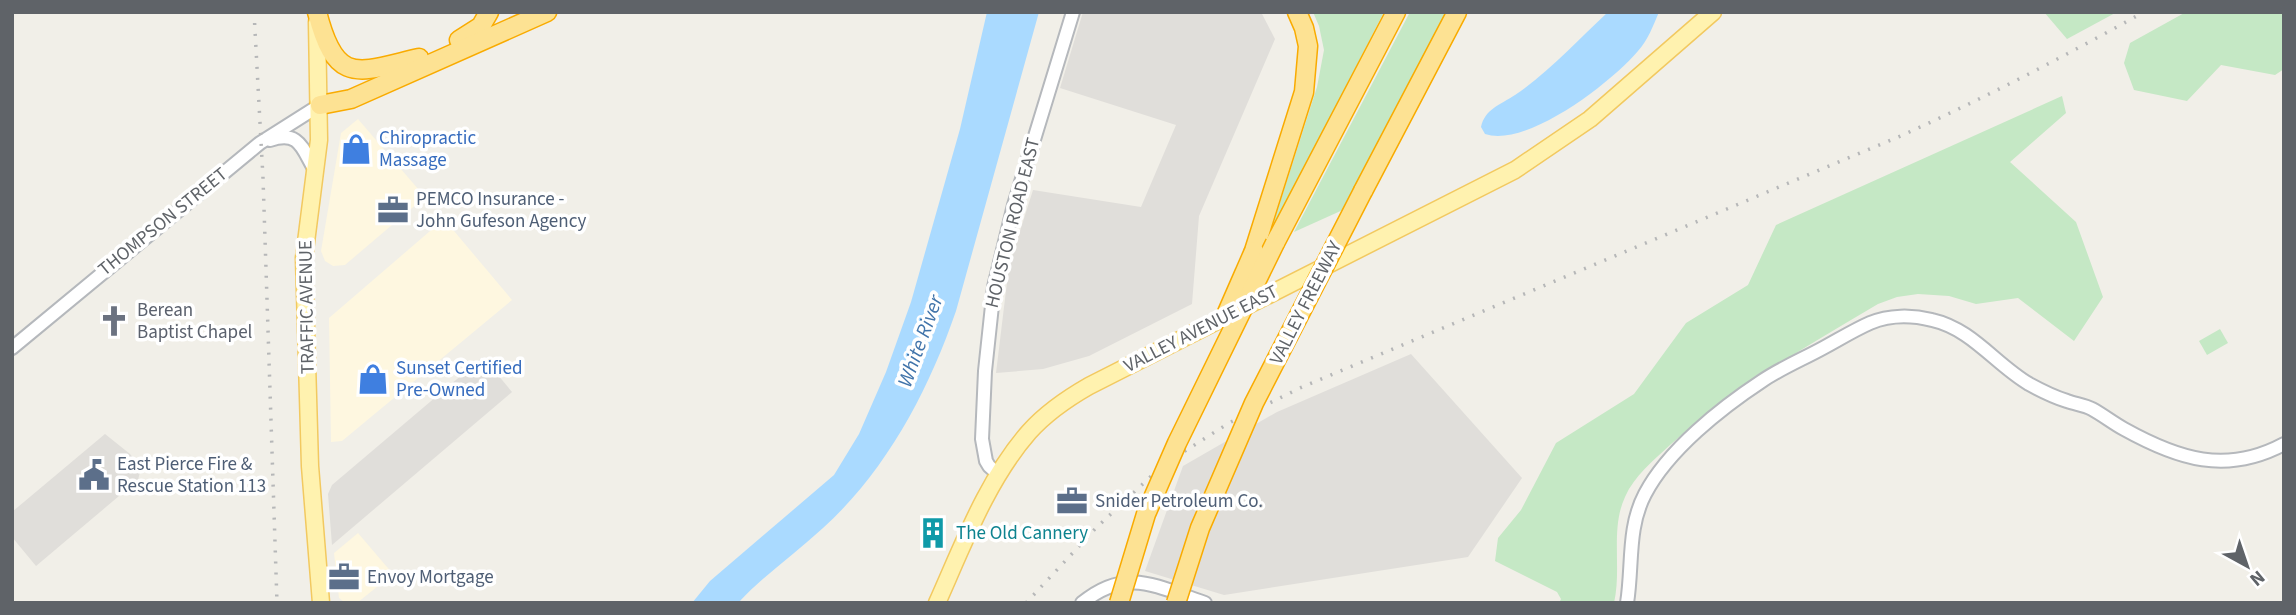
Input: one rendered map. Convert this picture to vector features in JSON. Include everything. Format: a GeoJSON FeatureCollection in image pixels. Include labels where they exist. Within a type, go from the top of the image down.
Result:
{"type":"FeatureCollection","features":[{"type":"Feature","properties":{"kind":"highway"},"geometry":{"type":"LineString","coordinates":[[316,12],[321,30],[335,59],[345,67],[355,71],[368,71],[419,58]]}},
{"type":"Feature","properties":{"kind":"highway"},"geometry":{"type":"LineString","coordinates":[[320,106],[469,35],[481,26],[489,12]]}},
{"type":"Feature","properties":{"kind":"highway"},"geometry":{"type":"LineString","coordinates":[[320,106],[351,99],[547,12]]}},
{"type":"Feature","properties":{"kind":"highway"},"geometry":{"type":"LineString","coordinates":[[1119,603],[1146,514],[1187,396],[1254,251],[1304,92],[1308,46],[1297,12]]}},
{"type":"Feature","properties":{"kind":"highway"},"geometry":{"type":"LineString","coordinates":[[1146,514],[1187,421],[1275,243],[1396,12]]}},
{"type":"Feature","properties":{"kind":"highway","name":"VALLEY FREEWAY"},"geometry":{"type":"LineString","coordinates":[[1176,603],[1200,528],[1254,403],[1457,12]]}},
{"type":"Feature","properties":{"kind":"main road","name":"TRAFFIC AVENUE"},"geometry":{"type":"LineString","coordinates":[[316,12],[319,140],[304,258],[310,466],[321,603]]}},
{"type":"Feature","properties":{"kind":"main road","name":"VALLEY AVENUE EAST"},"geometry":{"type":"LineString","coordinates":[[937,603],[998,474],[1031,430],[1058,406],[1089,386],[1515,170],[1561,141],[1624,92],[1713,12]]}},
{"type":"Feature","properties":{"kind":"street","name":"HOUSTON ROAD EAST"},"geometry":{"type":"LineString","coordinates":[[998,474],[986,461],[982,439],[985,371],[994,287],[1014,205],[1073,12]]}},
{"type":"Feature","properties":{"kind":"street","name":"THOMPSON STREET"},"geometry":{"type":"LineString","coordinates":[[12,348],[260,143],[320,106]]}},
{"type":"Feature","properties":{"kind":"street"},"geometry":{"type":"LineString","coordinates":[[260,143],[281,136],[294,139],[302,145],[315,170]]}},
{"type":"Feature","properties":{"kind":"street"},"geometry":{"type":"LineString","coordinates":[[1627,603],[1631,576],[1631,542],[1637,512],[1663,465],[1686,442],[1763,380],[1871,323],[1892,317],[1919,317],[1955,327],[2027,383],[2068,402],[2090,408],[2124,429],[2178,454],[2236,461],[2250,459],[2284,444]]}},
{"type":"Feature","properties":{"kind":"street"},"geometry":{"type":"LineString","coordinates":[[1082,603],[1097,592],[1128,581],[1141,582],[1205,603]]}},
{"type":"Feature","properties":{"kind":"shaded area"},"geometry":{"type":"Polygon","coordinates":[[[1083,12],[1261,12],[1275,39],[1199,216],[1192,304],[1089,356],[1043,369],[996,373],[1009,266],[1033,190],[1141,207],[1176,125],[1060,88],[1083,12]]]}},
{"type":"Feature","properties":{"kind":"shaded area"},"geometry":{"type":"Polygon","coordinates":[[[358,119],[425,197],[345,265],[333,266],[325,261],[321,251],[341,133],[358,119]]]}},
{"type":"Feature","properties":{"kind":"shaded area","name":"Sunset Certified Pre-Owned"},"geometry":{"type":"Polygon","coordinates":[[[444,219],[512,300],[342,441],[331,442],[329,318],[444,219]]]}},
{"type":"Feature","properties":{"kind":"shaded area"},"geometry":{"type":"Polygon","coordinates":[[[1411,354],[1522,478],[1468,557],[1224,595],[1145,571],[1183,466],[1277,412],[1411,354]]]}},
{"type":"Feature","properties":{"kind":"shaded area"},"geometry":{"type":"Polygon","coordinates":[[[483,357],[512,392],[332,545],[328,494],[332,485],[483,357]]]}},
{"type":"Feature","properties":{"kind":"shaded area"},"geometry":{"type":"Polygon","coordinates":[[[105,434],[130,454],[141,468],[138,480],[36,566],[12,537],[12,512],[105,434]]]}},
{"type":"Feature","properties":{"kind":"shaded area"},"geometry":{"type":"Polygon","coordinates":[[[358,533],[393,574],[357,603],[345,603],[339,598],[334,553],[358,533]]]}},
{"type":"Feature","properties":{"kind":"green space"},"geometry":{"type":"Polygon","coordinates":[[[1313,12],[1384,12],[1270,234],[1317,87],[1324,50],[1313,12]]]}},
{"type":"Feature","properties":{"kind":"green space"},"geometry":{"type":"Polygon","coordinates":[[[1410,12],[1446,12],[1345,209],[1294,232],[1410,12]]]}},
{"type":"Feature","properties":{"kind":"green space"},"geometry":{"type":"Polygon","coordinates":[[[2044,12],[2117,12],[2067,39],[2044,12]]]}},
{"type":"Feature","properties":{"kind":"green space"},"geometry":{"type":"Polygon","coordinates":[[[2186,12],[2284,12],[2284,69],[2275,75],[2221,65],[2187,101],[2134,90],[2124,63],[2130,43],[2186,12]]]}},
{"type":"Feature","properties":{"kind":"green space"},"geometry":{"type":"Polygon","coordinates":[[[2062,96],[2066,113],[2010,162],[2076,222],[2103,297],[2074,341],[2018,298],[1976,304],[1949,296],[1918,294],[1897,297],[1878,304],[1797,352],[1719,405],[1657,456],[1639,475],[1625,497],[1618,522],[1614,603],[1559,603],[1561,599],[1557,592],[1495,561],[1498,538],[1521,510],[1556,443],[1634,394],[1686,323],[1748,285],[1776,225],[2062,96]]]}},
{"type":"Feature","properties":{"kind":"green space"},"geometry":{"type":"Polygon","coordinates":[[[2220,329],[2228,343],[2207,355],[2199,341],[2220,329]]]}},
{"type":"Feature","properties":{"kind":"water","name":"White River"},"geometry":{"type":"Polygon","coordinates":[[[987,12],[1039,12],[956,311],[918,400],[903,429],[866,481],[846,506],[812,538],[738,603],[692,603],[710,581],[834,475],[859,434],[886,372],[911,302],[960,129],[987,12]]]}},
{"type":"Feature","properties":{"kind":"water"},"geometry":{"type":"Polygon","coordinates":[[[1608,12],[1659,12],[1638,51],[1589,95],[1545,122],[1523,131],[1503,136],[1485,134],[1481,127],[1490,112],[1540,76],[1608,12]]]}},
{"type":"Feature","properties":{"kind":"railway"},"geometry":{"type":"LineString","coordinates":[[254,12],[263,178],[277,603]]}},
{"type":"Feature","properties":{"kind":"railway"},"geometry":{"type":"LineString","coordinates":[[1026,603],[1096,528],[1163,465],[1229,423],[1300,388],[1896,138],[2022,78],[2144,12]]}},
{"type":"Feature","properties":{"kind":"place","name":"Chiropractic Massage"},"geometry":{"type":"Point","coordinates":[356,149]}},
{"type":"Feature","properties":{"kind":"place","name":"PEMCO Insurance - John Gufeson Agency"},"geometry":{"type":"Point","coordinates":[393,210]}},
{"type":"Feature","properties":{"kind":"place","name":"Berean Baptist Chapel"},"geometry":{"type":"Point","coordinates":[114,321]}},
{"type":"Feature","properties":{"kind":"place","name":"Sunset Certified Pre-Owned"},"geometry":{"type":"Point","coordinates":[373,379]}},
{"type":"Feature","properties":{"kind":"place","name":"East Pierce Fire & Rescue Station 113"},"geometry":{"type":"Point","coordinates":[94,475]}},
{"type":"Feature","properties":{"kind":"place","name":"Snider Petroleum Co."},"geometry":{"type":"Point","coordinates":[1072,501]}},
{"type":"Feature","properties":{"kind":"place","name":"The Old Cannery"},"geometry":{"type":"Point","coordinates":[933,533]}},
{"type":"Feature","properties":{"kind":"place","name":"Envoy Mortgage"},"geometry":{"type":"Point","coordinates":[344,577]}}]}
